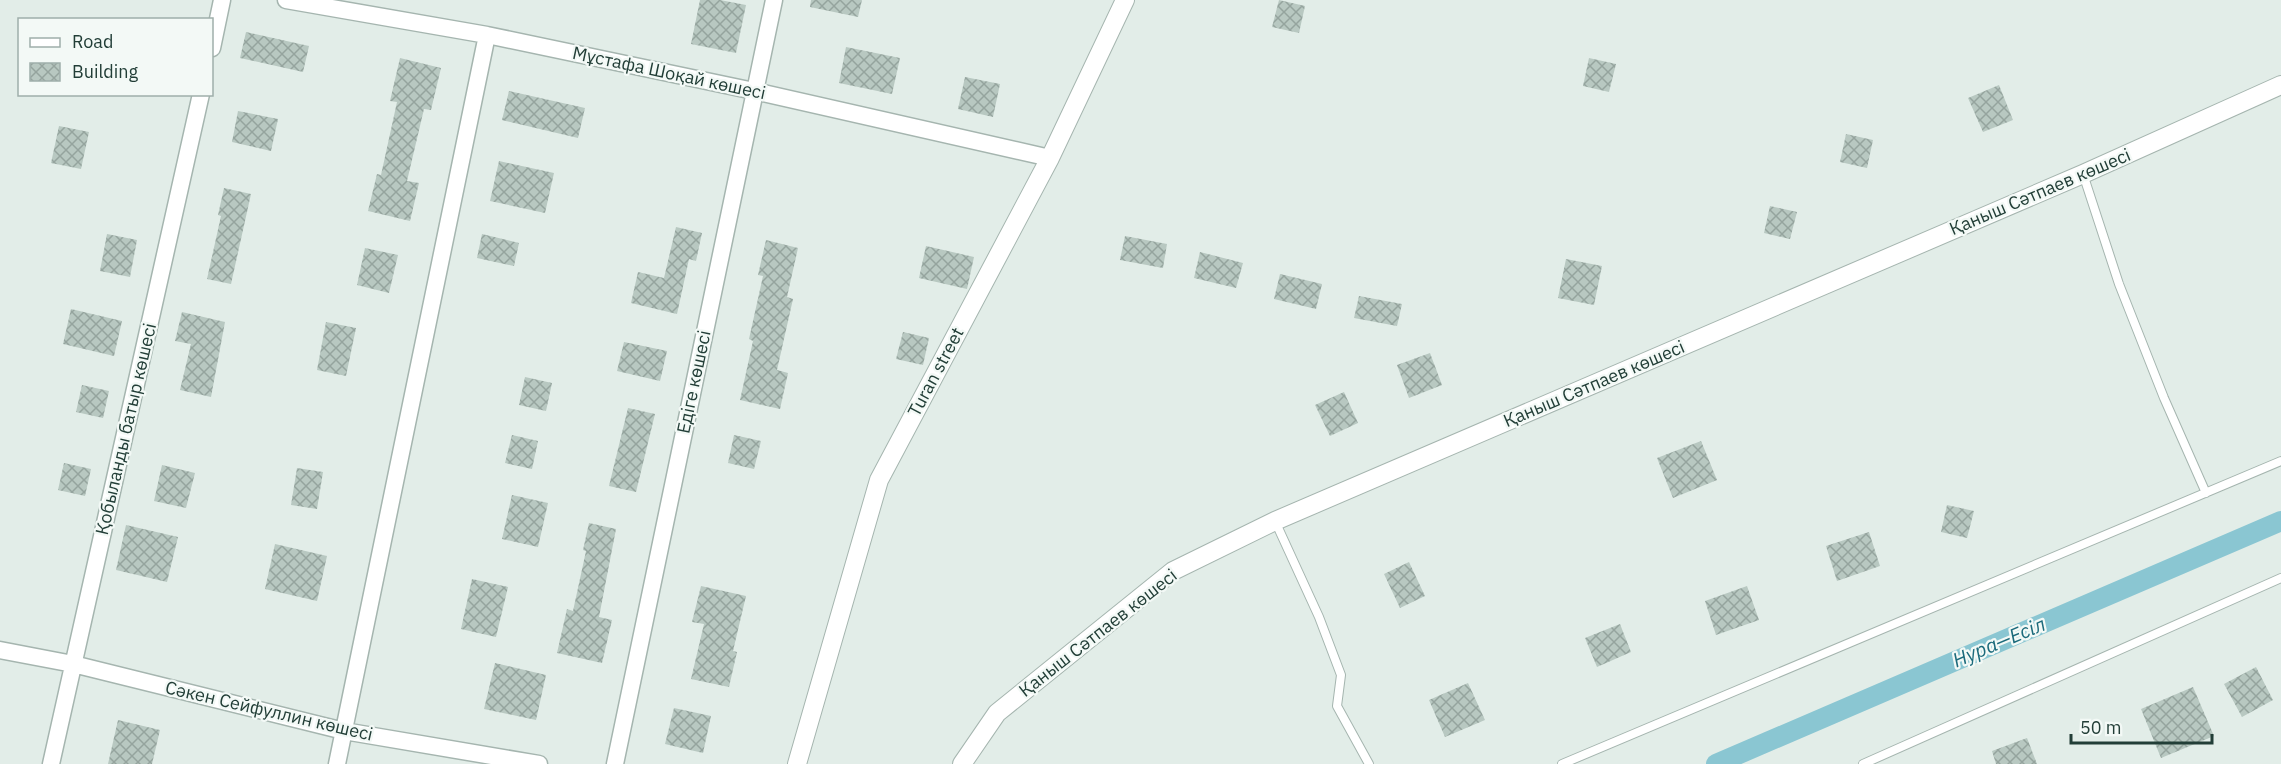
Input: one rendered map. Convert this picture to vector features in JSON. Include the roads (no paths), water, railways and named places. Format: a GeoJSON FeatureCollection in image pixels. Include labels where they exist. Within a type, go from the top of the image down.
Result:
{"type":"FeatureCollection","features":[{"type":"Feature","properties":{"kind":"street"},"geometry":{"type":"LineString","coordinates":[[213,43],[222,0]]}},
{"type":"Feature","properties":{"kind":"street","name":"Мұстафа Шоқай көшесі"},"geometry":{"type":"LineString","coordinates":[[286,0],[487,35],[754,91],[1050,158]]}},
{"type":"Feature","properties":{"kind":"street","name":"Едіге көшесі"},"geometry":{"type":"LineString","coordinates":[[615,764],[774,0]]}},
{"type":"Feature","properties":{"kind":"street","name":"Turan street"},"geometry":{"type":"LineString","coordinates":[[797,764],[879,480],[1050,158],[1125,0]]}},
{"type":"Feature","properties":{"kind":"street"},"geometry":{"type":"LineString","coordinates":[[337,764],[487,35]]}},
{"type":"Feature","properties":{"kind":"street","name":"Қаныш Сәтпаев көшесі"},"geometry":{"type":"LineString","coordinates":[[962,764],[997,713],[1173,572],[1275,520],[2083,174],[2281,85]]}},
{"type":"Feature","properties":{"kind":"street","name":"Қобыланды батыр көшесі"},"geometry":{"type":"LineString","coordinates":[[51,764],[201,96]]}},
{"type":"Feature","properties":{"kind":"street","name":"Сәкен Сейфуллин көшесі"},"geometry":{"type":"LineString","coordinates":[[0,650],[73,664],[344,731],[539,764]]}},
{"type":"Feature","properties":{"kind":"lane"},"geometry":{"type":"LineString","coordinates":[[2083,174],[2119,284],[2164,398],[2206,493]]}},
{"type":"Feature","properties":{"kind":"lane"},"geometry":{"type":"LineString","coordinates":[[1562,764],[2281,461]]}},
{"type":"Feature","properties":{"kind":"lane"},"geometry":{"type":"LineString","coordinates":[[1275,520],[1319,617],[1341,675],[1337,706],[1369,764]]}},
{"type":"Feature","properties":{"kind":"lane"},"geometry":{"type":"LineString","coordinates":[[1863,764],[2281,578]]}},
{"type":"Feature","properties":{"kind":"waterway","name":"Нура—Есіл"},"geometry":{"type":"LineString","coordinates":[[1716,764],[2281,521]]}}]}
